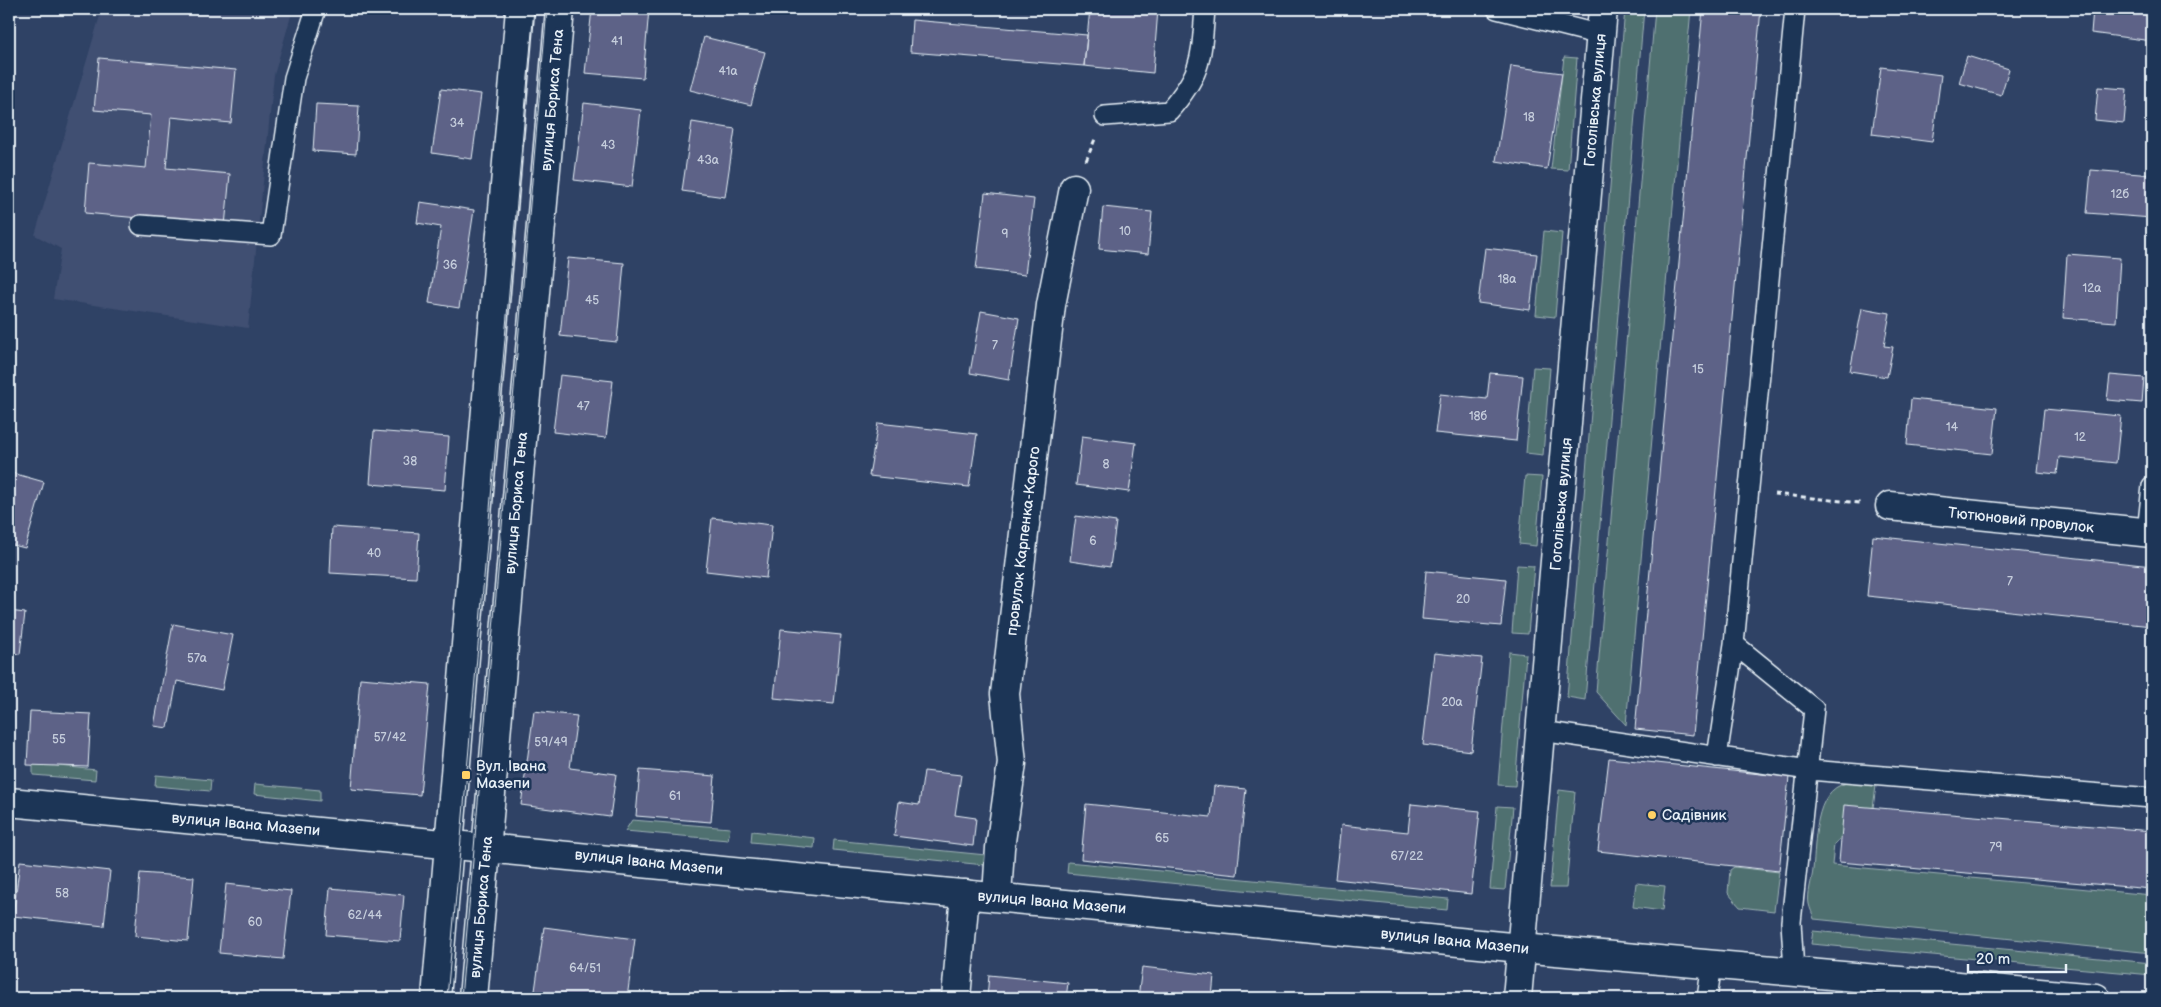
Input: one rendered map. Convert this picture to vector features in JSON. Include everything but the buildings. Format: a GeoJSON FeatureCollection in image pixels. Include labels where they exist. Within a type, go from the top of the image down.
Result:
{"type":"FeatureCollection","features":[{"type":"Feature","properties":{"kind":"street"},"geometry":{"type":"LineString","coordinates":[[436,998],[520,9]]}},
{"type":"Feature","properties":{"kind":"street","name":"вулиця Бориса Тена"},"geometry":{"type":"LineString","coordinates":[[473,998],[560,9]]}},
{"type":"Feature","properties":{"kind":"street","name":"Гоголівська вулиця"},"geometry":{"type":"LineString","coordinates":[[1516,998],[1602,22]]}},
{"type":"Feature","properties":{"kind":"street","name":"провулок Карпенка-Карого"},"geometry":{"type":"LineString","coordinates":[[997,896],[1000,848],[1012,763],[1005,694],[1051,305],[1074,188]]}},
{"type":"Feature","properties":{"kind":"street","name":"Тютюновий провулок"},"geometry":{"type":"LineString","coordinates":[[1890,506],[2150,533]]}},
{"type":"Feature","properties":{"kind":"street","name":"вулиця Івана Мазепи"},"geometry":{"type":"LineString","coordinates":[[9,802],[486,846],[1521,948],[1794,970],[2096,998]]}},
{"type":"Feature","properties":{"kind":"street"},"geometry":{"type":"LineString","coordinates":[[956,998],[965,894]]}},
{"type":"Feature","properties":{"kind":"lane"},"geometry":{"type":"LineString","coordinates":[[141,225],[271,235],[294,78],[316,9]]}},
{"type":"Feature","properties":{"kind":"lane"},"geometry":{"type":"LineString","coordinates":[[1105,116],[1169,111],[1188,88],[1201,59],[1205,9]]}},
{"type":"Feature","properties":{"kind":"lane"},"geometry":{"type":"LineString","coordinates":[[1497,9],[1602,22]]}},
{"type":"Feature","properties":{"kind":"lane"},"geometry":{"type":"LineString","coordinates":[[1716,757],[1734,644],[1795,9]]}},
{"type":"Feature","properties":{"kind":"lane"},"geometry":{"type":"LineString","coordinates":[[2150,533],[2152,486]]}},
{"type":"Feature","properties":{"kind":"lane"},"geometry":{"type":"LineString","coordinates":[[1734,644],[1814,709],[1809,770],[1791,922],[1794,970]]}},
{"type":"Feature","properties":{"kind":"lane"},"geometry":{"type":"LineString","coordinates":[[1541,731],[1809,770],[2152,798]]}},
{"type":"Feature","properties":{"kind":"lane"},"geometry":{"type":"LineString","coordinates":[[1707,998],[1712,964]]}},
{"type":"Feature","properties":{"kind":"path"},"geometry":{"type":"LineString","coordinates":[[1074,188],[1105,116]]}},
{"type":"Feature","properties":{"kind":"path"},"geometry":{"type":"LineString","coordinates":[[1749,492],[1890,506]]}},
{"type":"Feature","properties":{"kind":"shaded area"},"geometry":{"type":"Polygon","coordinates":[[[102,9],[293,9],[274,75],[248,328],[53,299],[61,249],[35,235],[102,9]]]}},
{"type":"Feature","properties":{"kind":"green space"},"geometry":{"type":"Polygon","coordinates":[[[1625,9],[1644,9],[1585,700],[1567,697],[1625,9]]]}},
{"type":"Feature","properties":{"kind":"green space"},"geometry":{"type":"Polygon","coordinates":[[[1655,9],[1691,9],[1626,725],[1596,692],[1655,9]]]}},
{"type":"Feature","properties":{"kind":"green space"},"geometry":{"type":"Polygon","coordinates":[[[1564,57],[1577,58],[1568,170],[1551,169],[1564,57]]]}},
{"type":"Feature","properties":{"kind":"green space"},"geometry":{"type":"Polygon","coordinates":[[[1544,231],[1562,233],[1555,317],[1536,315],[1544,231]]]}},
{"type":"Feature","properties":{"kind":"green space"},"geometry":{"type":"Polygon","coordinates":[[[1533,367],[1550,368],[1543,455],[1526,453],[1533,367]]]}},
{"type":"Feature","properties":{"kind":"green space"},"geometry":{"type":"Polygon","coordinates":[[[1525,476],[1542,477],[1536,546],[1519,544],[1525,476]]]}},
{"type":"Feature","properties":{"kind":"green space"},"geometry":{"type":"Polygon","coordinates":[[[1517,565],[1534,566],[1528,634],[1512,633],[1517,565]]]}},
{"type":"Feature","properties":{"kind":"green space"},"geometry":{"type":"Polygon","coordinates":[[[1509,652],[1526,654],[1515,786],[1498,785],[1509,652]]]}},
{"type":"Feature","properties":{"kind":"green space"},"geometry":{"type":"Polygon","coordinates":[[[33,763],[96,770],[95,780],[33,775],[33,763]]]}},
{"type":"Feature","properties":{"kind":"green space"},"geometry":{"type":"Polygon","coordinates":[[[156,775],[211,780],[210,791],[155,786],[156,775]]]}},
{"type":"Feature","properties":{"kind":"green space"},"geometry":{"type":"Polygon","coordinates":[[[1847,783],[1876,786],[1873,808],[1834,844],[1832,865],[2152,895],[2152,953],[1814,919],[1809,904],[1809,896],[1818,819],[1822,806],[1828,796],[1836,788],[1847,783]]]}},
{"type":"Feature","properties":{"kind":"green space"},"geometry":{"type":"Polygon","coordinates":[[[255,784],[320,790],[320,801],[254,794],[255,784]]]}},
{"type":"Feature","properties":{"kind":"green space"},"geometry":{"type":"Polygon","coordinates":[[[1559,790],[1575,792],[1566,888],[1550,888],[1559,790]]]}},
{"type":"Feature","properties":{"kind":"green space"},"geometry":{"type":"Polygon","coordinates":[[[1497,806],[1513,807],[1505,890],[1490,889],[1497,806]]]}},
{"type":"Feature","properties":{"kind":"green space"},"geometry":{"type":"Polygon","coordinates":[[[632,820],[730,828],[728,840],[625,831],[632,820]]]}},
{"type":"Feature","properties":{"kind":"green space"},"geometry":{"type":"Polygon","coordinates":[[[752,831],[815,838],[814,848],[751,842],[752,831]]]}},
{"type":"Feature","properties":{"kind":"green space"},"geometry":{"type":"Polygon","coordinates":[[[834,840],[986,855],[985,865],[833,850],[834,840]]]}},
{"type":"Feature","properties":{"kind":"green space"},"geometry":{"type":"Polygon","coordinates":[[[1068,862],[1448,899],[1447,910],[1067,873],[1068,862]]]}},
{"type":"Feature","properties":{"kind":"green space"},"geometry":{"type":"Polygon","coordinates":[[[1734,867],[1779,872],[1774,911],[1740,907],[1728,893],[1730,870],[1734,867]]]}},
{"type":"Feature","properties":{"kind":"green space"},"geometry":{"type":"Polygon","coordinates":[[[1636,883],[1665,886],[1662,911],[1633,907],[1636,883]]]}},
{"type":"Feature","properties":{"kind":"green space"},"geometry":{"type":"Polygon","coordinates":[[[1813,931],[2152,963],[2152,975],[1811,944],[1813,931]]]}},
{"type":"Feature","properties":{"kind":"tram line"},"geometry":{"type":"LineString","coordinates":[[447,998],[534,9]]}},
{"type":"Feature","properties":{"kind":"tram line"},"geometry":{"type":"LineString","coordinates":[[461,998],[547,9]]}},
{"type":"Feature","properties":{"kind":"place","name":"Вул. Івана Мазепи"},"geometry":{"type":"Point","coordinates":[466,775]}},
{"type":"Feature","properties":{"kind":"place","name":"Садівник"},"geometry":{"type":"Point","coordinates":[1652,815]}}]}
